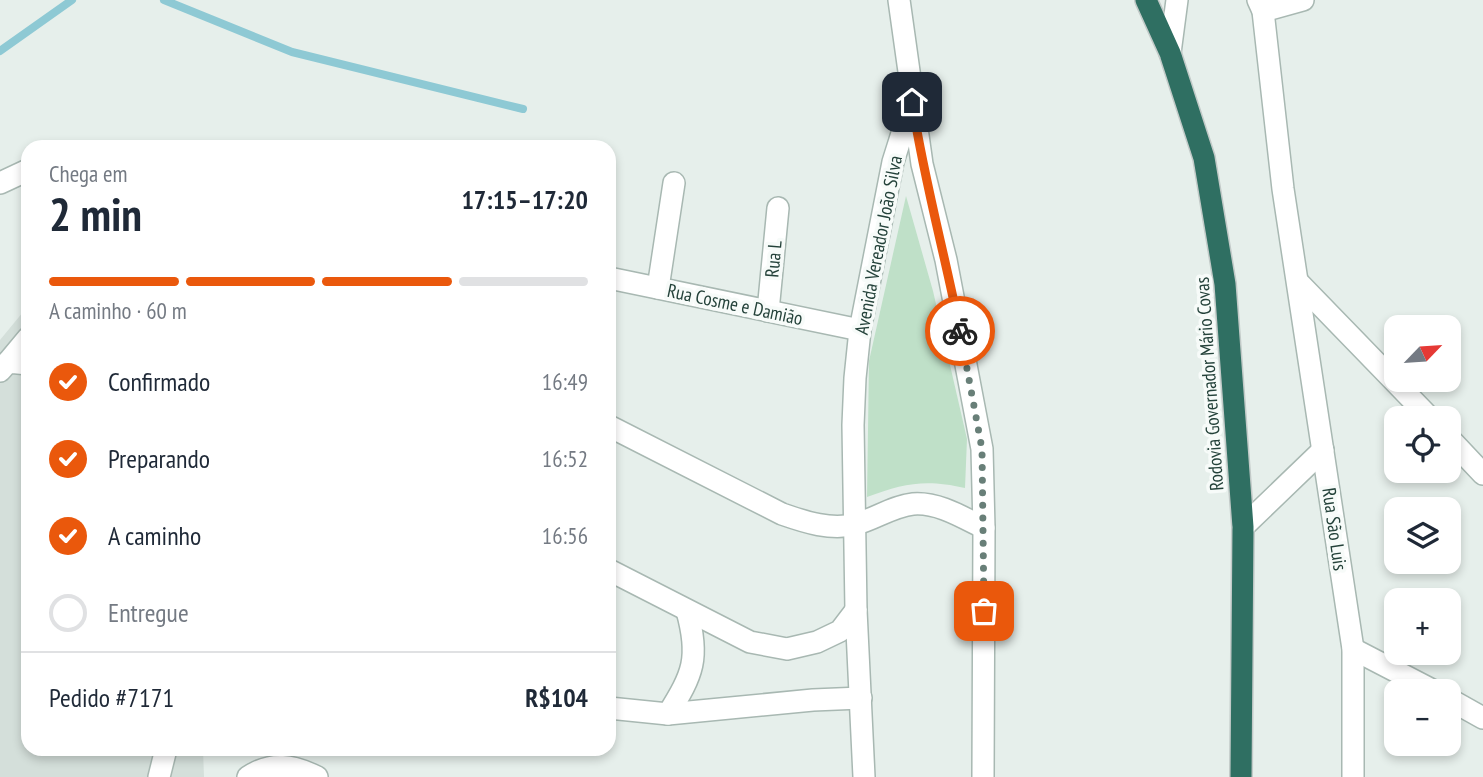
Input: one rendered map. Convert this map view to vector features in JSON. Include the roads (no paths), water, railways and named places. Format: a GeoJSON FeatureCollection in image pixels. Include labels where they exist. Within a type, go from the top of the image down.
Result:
{"type":"FeatureCollection","features":[{"type":"Feature","properties":{"kind":"highway","name":"Rodovia Governador Mário Covas"},"geometry":{"type":"LineString","coordinates":[[1146,0],[1170,53],[1204,158],[1225,284],[1243,527],[1241,777]]}},
{"type":"Feature","properties":{"kind":"street"},"geometry":{"type":"LineString","coordinates":[[899,0],[912,102]]}},
{"type":"Feature","properties":{"kind":"street"},"geometry":{"type":"LineString","coordinates":[[1170,53],[1177,0]]}},
{"type":"Feature","properties":{"kind":"street"},"geometry":{"type":"LineString","coordinates":[[1261,5],[1303,0]]}},
{"type":"Feature","properties":{"kind":"street","name":"Rua São Luis"},"geometry":{"type":"LineString","coordinates":[[1261,5],[1283,189],[1353,649],[1353,777]]}},
{"type":"Feature","properties":{"kind":"street","name":"Avenida Vereador João Silva"},"geometry":{"type":"LineString","coordinates":[[864,777],[856,610],[853,425],[860,330],[893,162],[912,102]]}},
{"type":"Feature","properties":{"kind":"street","name":"Avenida Vereador João Silva"},"geometry":{"type":"LineString","coordinates":[[912,102],[922,164],[946,260],[982,449],[983,777]]}},
{"type":"Feature","properties":{"kind":"street"},"geometry":{"type":"LineString","coordinates":[[0,183],[21,173]]}},
{"type":"Feature","properties":{"kind":"street"},"geometry":{"type":"LineString","coordinates":[[658,288],[674,183]]}},
{"type":"Feature","properties":{"kind":"street","name":"Rua L"},"geometry":{"type":"LineString","coordinates":[[768,311],[778,208]]}},
{"type":"Feature","properties":{"kind":"street","name":"Rua Cosme e Damião"},"geometry":{"type":"LineString","coordinates":[[616,279],[860,330]]}},
{"type":"Feature","properties":{"kind":"street"},"geometry":{"type":"LineString","coordinates":[[1299,283],[1418,406]]}},
{"type":"Feature","properties":{"kind":"street"},"geometry":{"type":"LineString","coordinates":[[12,366],[21,350]]}},
{"type":"Feature","properties":{"kind":"street"},"geometry":{"type":"LineString","coordinates":[[616,430],[782,514],[806,523],[854,525],[913,504],[939,507],[984,528]]}},
{"type":"Feature","properties":{"kind":"street"},"geometry":{"type":"LineString","coordinates":[[1243,527],[1323,450]]}},
{"type":"Feature","properties":{"kind":"street"},"geometry":{"type":"LineString","coordinates":[[1461,451],[1483,474]]}},
{"type":"Feature","properties":{"kind":"street"},"geometry":{"type":"LineString","coordinates":[[616,574],[750,642],[787,649],[817,642],[840,631],[856,610]]}},
{"type":"Feature","properties":{"kind":"street"},"geometry":{"type":"LineString","coordinates":[[668,714],[692,670],[692,632],[687,611]]}},
{"type":"Feature","properties":{"kind":"street"},"geometry":{"type":"LineString","coordinates":[[1353,649],[1410,679]]}},
{"type":"Feature","properties":{"kind":"street"},"geometry":{"type":"LineString","coordinates":[[616,709],[668,714],[860,698]]}},
{"type":"Feature","properties":{"kind":"street"},"geometry":{"type":"LineString","coordinates":[[1461,706],[1483,718]]}},
{"type":"Feature","properties":{"kind":"street"},"geometry":{"type":"LineString","coordinates":[[159,777],[164,756]]}},
{"type":"Feature","properties":{"kind":"street"},"geometry":{"type":"LineString","coordinates":[[248,777],[277,765],[304,770],[317,777]]}},
{"type":"Feature","properties":{"kind":"waterway"},"geometry":{"type":"LineString","coordinates":[[0,51],[72,0]]}},
{"type":"Feature","properties":{"kind":"waterway"},"geometry":{"type":"LineString","coordinates":[[164,0],[292,52],[523,109]]}}]}
